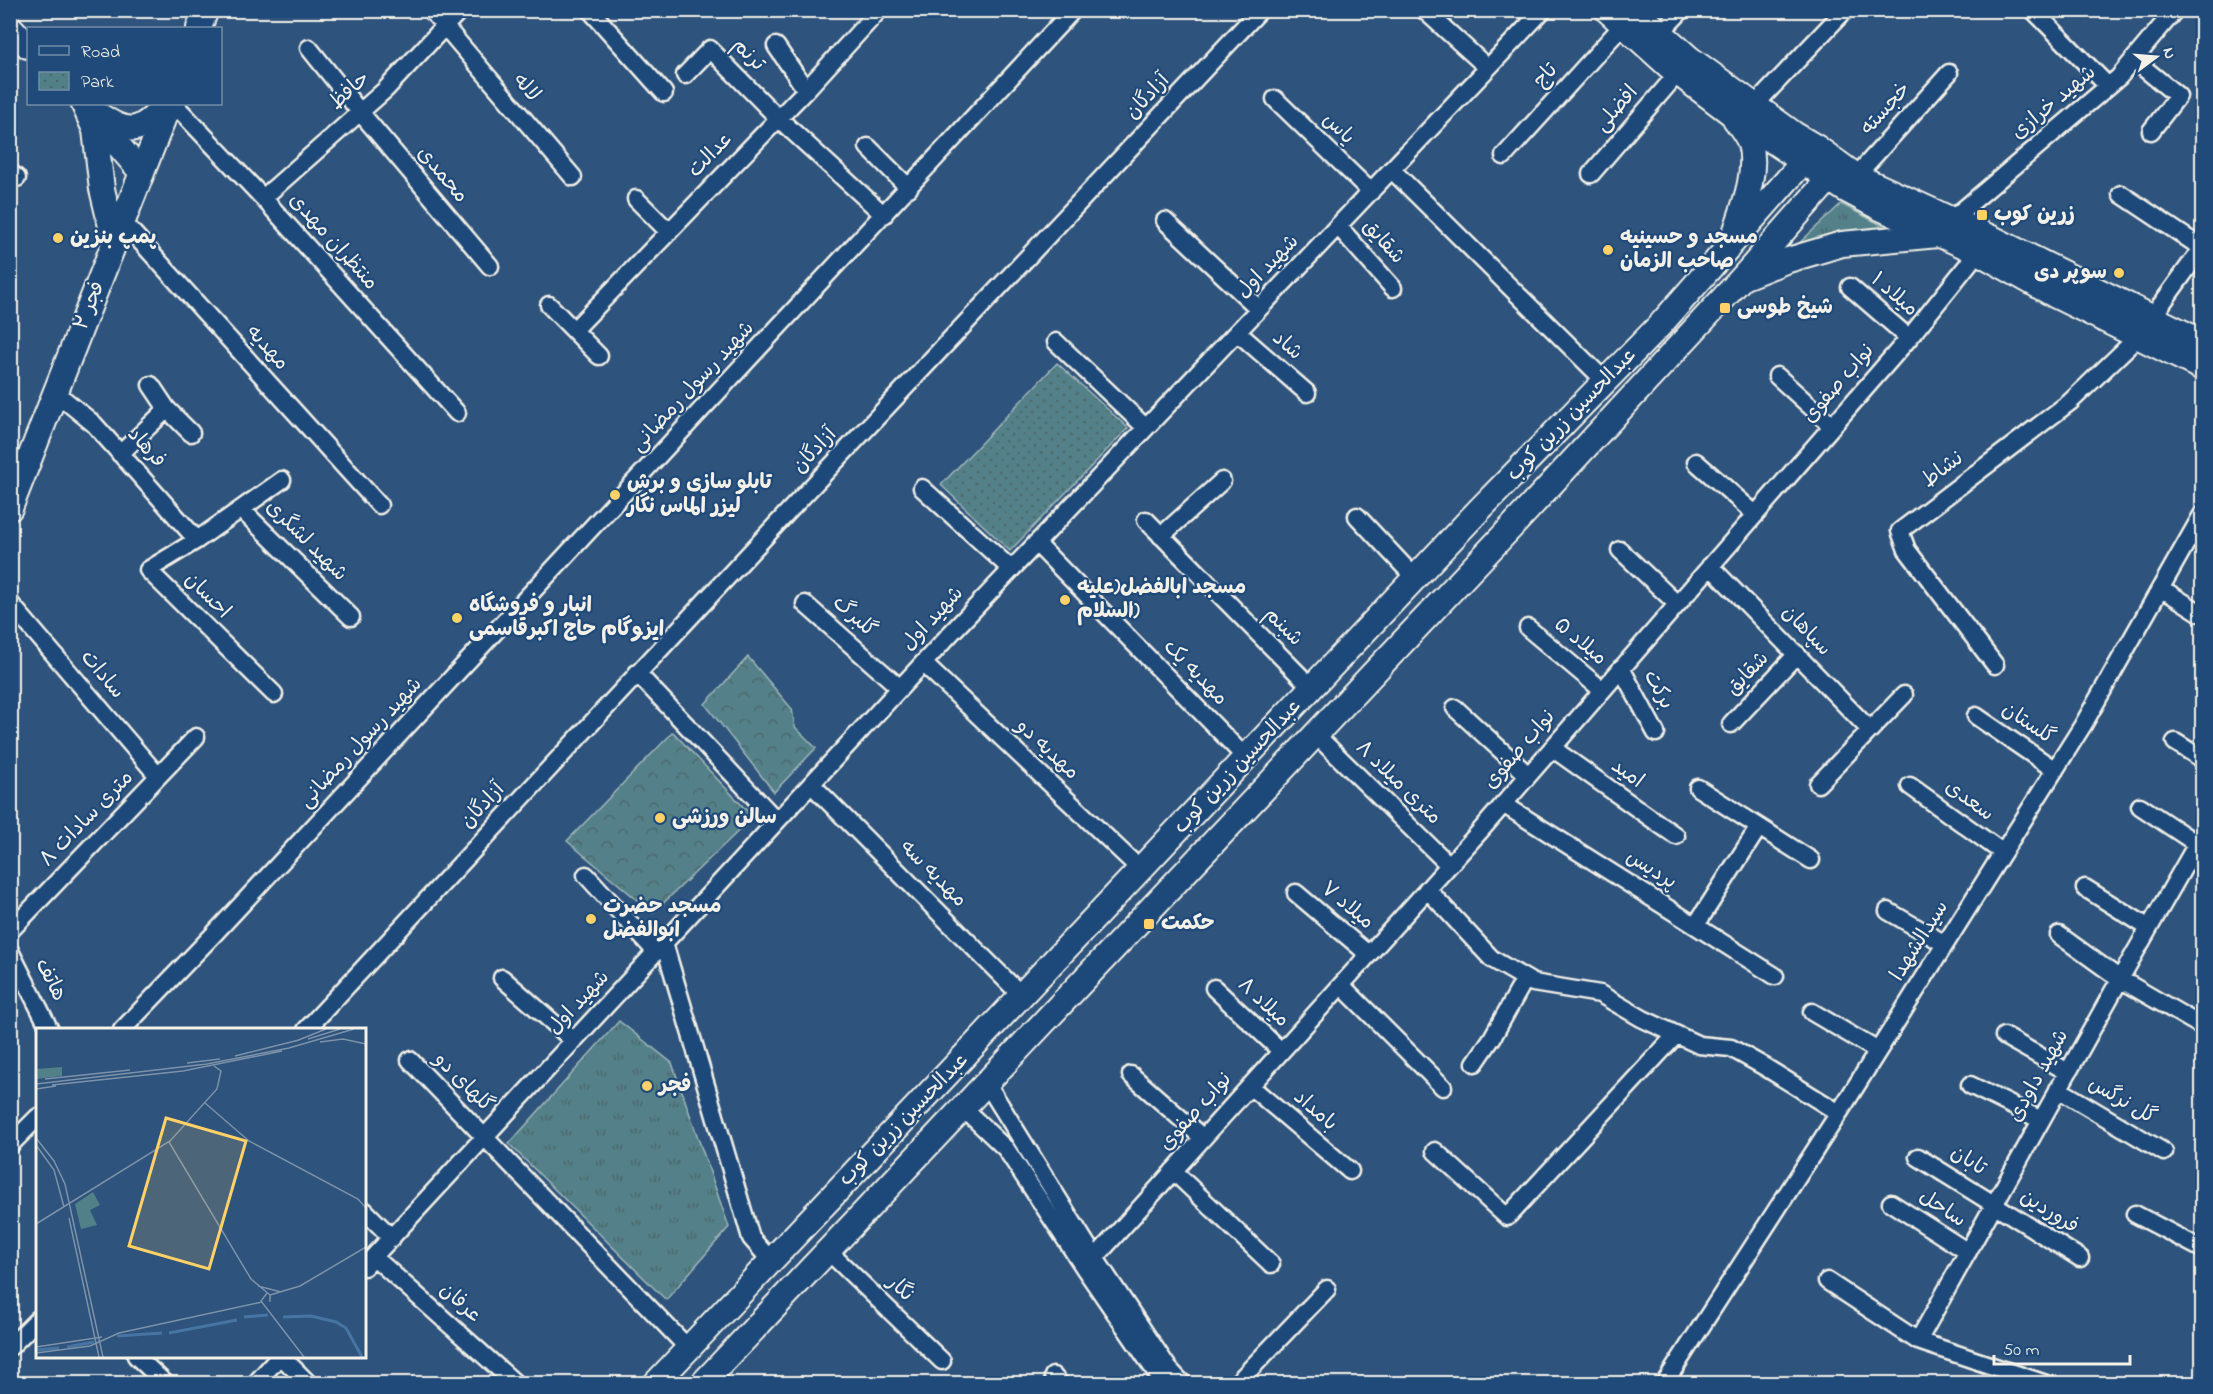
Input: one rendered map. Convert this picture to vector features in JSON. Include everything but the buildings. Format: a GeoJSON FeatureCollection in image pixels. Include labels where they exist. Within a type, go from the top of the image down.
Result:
{"type":"FeatureCollection","features":[{"type":"Feature","properties":{"kind":"main road"},"geometry":{"type":"LineString","coordinates":[[199,27],[206,10]]}},
{"type":"Feature","properties":{"kind":"main road"},"geometry":{"type":"LineString","coordinates":[[1621,15],[1660,33],[1743,110],[1750,143],[1752,168],[1747,195],[1731,246]]}},
{"type":"Feature","properties":{"kind":"main road"},"geometry":{"type":"LineString","coordinates":[[1621,15],[1678,73],[1743,110],[1794,134],[1810,155],[1841,173],[1878,207],[1946,228],[1996,240],[2202,342]]}},
{"type":"Feature","properties":{"kind":"main road"},"geometry":{"type":"LineString","coordinates":[[84,105],[95,130],[102,189],[119,232]]}},
{"type":"Feature","properties":{"kind":"main road"},"geometry":{"type":"LineString","coordinates":[[85,105],[142,173]]}},
{"type":"Feature","properties":{"kind":"main road"},"geometry":{"type":"LineString","coordinates":[[86,105],[117,125],[132,129],[142,126],[169,105]]}},
{"type":"Feature","properties":{"kind":"main road","name":"فجر ۲"},"geometry":{"type":"LineString","coordinates":[[10,508],[170,105]]}},
{"type":"Feature","properties":{"kind":"main road","name":"عبدالحسین زرین کوب"},"geometry":{"type":"LineString","coordinates":[[654,1383],[1415,578],[1661,324],[1810,155]]}},
{"type":"Feature","properties":{"kind":"main road","name":"عبدالحسین زرین کوب"},"geometry":{"type":"LineString","coordinates":[[702,1383],[1841,173]]}},
{"type":"Feature","properties":{"kind":"main road"},"geometry":{"type":"LineString","coordinates":[[1708,271],[1722,274],[1727,282],[1735,287],[1785,261],[1842,244],[1946,228],[1978,252],[2056,296],[2202,368]]}},
{"type":"Feature","properties":{"kind":"main road"},"geometry":{"type":"LineString","coordinates":[[913,1111],[911,1130],[915,1139],[931,1140]]}},
{"type":"Feature","properties":{"kind":"main road"},"geometry":{"type":"LineString","coordinates":[[877,1149],[894,1153],[899,1166],[897,1176]]}},
{"type":"Feature","properties":{"kind":"street"},"geometry":{"type":"LineString","coordinates":[[431,10],[444,27]]}},
{"type":"Feature","properties":{"kind":"street","name":"حافظ"},"geometry":{"type":"LineString","coordinates":[[263,198],[385,90],[460,10]]}},
{"type":"Feature","properties":{"kind":"street"},"geometry":{"type":"LineString","coordinates":[[590,10],[664,93]]}},
{"type":"Feature","properties":{"kind":"street","name":"شهید رسول رمضانی"},"geometry":{"type":"LineString","coordinates":[[123,1028],[213,935],[1073,10]]}},
{"type":"Feature","properties":{"kind":"street","name":"آزادگان"},"geometry":{"type":"LineString","coordinates":[[307,1028],[1260,10]]}},
{"type":"Feature","properties":{"kind":"street"},"geometry":{"type":"LineString","coordinates":[[1424,10],[1488,68]]}},
{"type":"Feature","properties":{"kind":"street","name":"شهید اول"},"geometry":{"type":"LineString","coordinates":[[369,1262],[1011,569],[1543,10]]}},
{"type":"Feature","properties":{"kind":"street"},"geometry":{"type":"LineString","coordinates":[[1660,33],[1682,10]]}},
{"type":"Feature","properties":{"kind":"street"},"geometry":{"type":"LineString","coordinates":[[1743,110],[1845,10]]}},
{"type":"Feature","properties":{"kind":"street"},"geometry":{"type":"LineString","coordinates":[[2033,10],[2108,86]]}},
{"type":"Feature","properties":{"kind":"street","name":"شهید خرازی"},"geometry":{"type":"LineString","coordinates":[[1946,228],[2108,86],[2134,60],[2168,13]]}},
{"type":"Feature","properties":{"kind":"street","name":"عدالت"},"geometry":{"type":"LineString","coordinates":[[574,330],[806,90],[872,14]]}},
{"type":"Feature","properties":{"kind":"street","name":"تاج"},"geometry":{"type":"LineString","coordinates":[[1504,156],[1621,15]]}},
{"type":"Feature","properties":{"kind":"street","name":"لاله"},"geometry":{"type":"LineString","coordinates":[[444,27],[573,177]]}},
{"type":"Feature","properties":{"kind":"street"},"geometry":{"type":"LineString","coordinates":[[776,46],[806,90]]}},
{"type":"Feature","properties":{"kind":"street","name":"محمدی"},"geometry":{"type":"LineString","coordinates":[[309,48],[490,266]]}},
{"type":"Feature","properties":{"kind":"street","name":"ترنم"},"geometry":{"type":"LineString","coordinates":[[685,75],[710,49],[778,118]]}},
{"type":"Feature","properties":{"kind":"street"},"geometry":{"type":"LineString","coordinates":[[2134,60],[2178,96],[2151,131]]}},
{"type":"Feature","properties":{"kind":"street","name":"افضلی"},"geometry":{"type":"LineString","coordinates":[[1591,174],[1678,73]]}},
{"type":"Feature","properties":{"kind":"street","name":"خجسته"},"geometry":{"type":"LineString","coordinates":[[1841,173],[1949,73]]}},
{"type":"Feature","properties":{"kind":"street","name":"یاس"},"geometry":{"type":"LineString","coordinates":[[1275,99],[1371,192]]}},
{"type":"Feature","properties":{"kind":"street","name":"منتظران مهدی"},"geometry":{"type":"LineString","coordinates":[[171,105],[263,198],[458,413]]}},
{"type":"Feature","properties":{"kind":"street"},"geometry":{"type":"LineString","coordinates":[[778,118],[884,215]]}},
{"type":"Feature","properties":{"kind":"street"},"geometry":{"type":"LineString","coordinates":[[868,147],[909,188]]}},
{"type":"Feature","properties":{"kind":"street"},"geometry":{"type":"LineString","coordinates":[[1392,170],[1605,381]]}},
{"type":"Feature","properties":{"kind":"street"},"geometry":{"type":"LineString","coordinates":[[2121,194],[2202,248],[2153,316]]}},
{"type":"Feature","properties":{"kind":"street"},"geometry":{"type":"LineString","coordinates":[[636,199],[669,232]]}},
{"type":"Feature","properties":{"kind":"street"},"geometry":{"type":"LineString","coordinates":[[1165,221],[1259,309]]}},
{"type":"Feature","properties":{"kind":"street","name":"شقایق"},"geometry":{"type":"LineString","coordinates":[[1338,226],[1393,288]]}},
{"type":"Feature","properties":{"kind":"street","name":"مهدیه"},"geometry":{"type":"LineString","coordinates":[[119,232],[379,505]]}},
{"type":"Feature","properties":{"kind":"street","name":"نواب صفوی"},"geometry":{"type":"LineString","coordinates":[[1090,1263],[1528,776],[1909,338],[1978,252]]}},
{"type":"Feature","properties":{"kind":"street","name":"میلاد ۱"},"geometry":{"type":"LineString","coordinates":[[1850,287],[1909,338]]}},
{"type":"Feature","properties":{"kind":"street"},"geometry":{"type":"LineString","coordinates":[[549,305],[599,356]]}},
{"type":"Feature","properties":{"kind":"street","name":"شاد"},"geometry":{"type":"LineString","coordinates":[[1237,332],[1307,393]]}},
{"type":"Feature","properties":{"kind":"street","name":"نشاط"},"geometry":{"type":"LineString","coordinates":[[1995,665],[1907,550],[1900,531],[2070,402],[2138,337]]}},
{"type":"Feature","properties":{"kind":"street"},"geometry":{"type":"LineString","coordinates":[[1056,342],[1146,428]]}},
{"type":"Feature","properties":{"kind":"street"},"geometry":{"type":"LineString","coordinates":[[1777,376],[1832,426]]}},
{"type":"Feature","properties":{"kind":"street"},"geometry":{"type":"LineString","coordinates":[[151,385],[167,409],[191,433]]}},
{"type":"Feature","properties":{"kind":"street","name":"فرهاد"},"geometry":{"type":"LineString","coordinates":[[56,392],[94,424],[197,540]]}},
{"type":"Feature","properties":{"kind":"street"},"geometry":{"type":"LineString","coordinates":[[120,454],[167,409]]}},
{"type":"Feature","properties":{"kind":"street"},"geometry":{"type":"LineString","coordinates":[[1696,462],[1755,514]]}},
{"type":"Feature","properties":{"kind":"street"},"geometry":{"type":"LineString","coordinates":[[241,508],[282,480]]}},
{"type":"Feature","properties":{"kind":"street"},"geometry":{"type":"LineString","coordinates":[[1161,536],[1222,481]]}},
{"type":"Feature","properties":{"kind":"street"},"geometry":{"type":"LineString","coordinates":[[922,488],[1011,569]]}},
{"type":"Feature","properties":{"kind":"street","name":"شهید لشگری"},"geometry":{"type":"LineString","coordinates":[[197,540],[241,508],[351,617]]}},
{"type":"Feature","properties":{"kind":"street","name":"سیدالشهدا"},"geometry":{"type":"LineString","coordinates":[[1664,1383],[1839,1113],[2083,725],[2202,515]]}},
{"type":"Feature","properties":{"kind":"street"},"geometry":{"type":"LineString","coordinates":[[1357,516],[1415,578]]}},
{"type":"Feature","properties":{"kind":"street","name":"شبنم"},"geometry":{"type":"LineString","coordinates":[[1146,520],[1312,688]]}},
{"type":"Feature","properties":{"kind":"street","name":"احسان"},"geometry":{"type":"LineString","coordinates":[[197,540],[148,570],[274,694]]}},
{"type":"Feature","properties":{"kind":"street","name":"مهدیه یک"},"geometry":{"type":"LineString","coordinates":[[1036,543],[1246,758]]}},
{"type":"Feature","properties":{"kind":"street"},"geometry":{"type":"LineString","coordinates":[[1620,550],[1677,604]]}},
{"type":"Feature","properties":{"kind":"street","name":"سپاهان"},"geometry":{"type":"LineString","coordinates":[[1710,566],[1869,729]]}},
{"type":"Feature","properties":{"kind":"street"},"geometry":{"type":"LineString","coordinates":[[2161,588],[2202,614]]}},
{"type":"Feature","properties":{"kind":"street","name":"سادات"},"geometry":{"type":"LineString","coordinates":[[10,603],[158,776]]}},
{"type":"Feature","properties":{"kind":"street","name":"گلبرگ"},"geometry":{"type":"LineString","coordinates":[[805,604],[900,688]]}},
{"type":"Feature","properties":{"kind":"street","name":"میلاد ۵"},"geometry":{"type":"LineString","coordinates":[[1528,628],[1602,690]]}},
{"type":"Feature","properties":{"kind":"street","name":"شقایق"},"geometry":{"type":"LineString","coordinates":[[1731,724],[1797,654]]}},
{"type":"Feature","properties":{"kind":"street","name":"مهدیه دو"},"geometry":{"type":"LineString","coordinates":[[923,663],[1141,870]]}},
{"type":"Feature","properties":{"kind":"street","name":"برکت"},"geometry":{"type":"LineString","coordinates":[[1621,668],[1656,733]]}},
{"type":"Feature","properties":{"kind":"street"},"geometry":{"type":"LineString","coordinates":[[637,673],[777,821]]}},
{"type":"Feature","properties":{"kind":"street"},"geometry":{"type":"LineString","coordinates":[[1818,784],[1904,695]]}},
{"type":"Feature","properties":{"kind":"street"},"geometry":{"type":"LineString","coordinates":[[1455,708],[1528,776]]}},
{"type":"Feature","properties":{"kind":"street","name":"گلستان"},"geometry":{"type":"LineString","coordinates":[[1976,716],[2055,770]]}},
{"type":"Feature","properties":{"kind":"street","name":"۸ متری میلاد"},"geometry":{"type":"LineString","coordinates":[[1315,734],[1449,865]]}},
{"type":"Feature","properties":{"kind":"street","name":"۸ متری سادات"},"geometry":{"type":"LineString","coordinates":[[10,931],[196,737]]}},
{"type":"Feature","properties":{"kind":"street"},"geometry":{"type":"LineString","coordinates":[[2175,742],[2202,759]]}},
{"type":"Feature","properties":{"kind":"street","name":"امید"},"geometry":{"type":"LineString","coordinates":[[1552,748],[1676,836]]}},
{"type":"Feature","properties":{"kind":"street","name":"مهدیه سه"},"geometry":{"type":"LineString","coordinates":[[812,784],[1022,996]]}},
{"type":"Feature","properties":{"kind":"street","name":"سعدی"},"geometry":{"type":"LineString","coordinates":[[1910,786],[2002,852]]}},
{"type":"Feature","properties":{"kind":"street"},"geometry":{"type":"LineString","coordinates":[[1698,788],[1811,860]]}},
{"type":"Feature","properties":{"kind":"street","name":"پردیس"},"geometry":{"type":"LineString","coordinates":[[1503,804],[1775,976]]}},
{"type":"Feature","properties":{"kind":"street"},"geometry":{"type":"LineString","coordinates":[[2140,806],[2200,840]]}},
{"type":"Feature","properties":{"kind":"street"},"geometry":{"type":"LineString","coordinates":[[1696,925],[1759,827]]}},
{"type":"Feature","properties":{"kind":"street","name":"شهید داودی"},"geometry":{"type":"LineString","coordinates":[[1918,1341],[2200,840]]}},
{"type":"Feature","properties":{"kind":"street"},"geometry":{"type":"LineString","coordinates":[[586,875],[660,947],[752,1238],[771,1261]]}},
{"type":"Feature","properties":{"kind":"street"},"geometry":{"type":"LineString","coordinates":[[2085,888],[2149,928]]}},
{"type":"Feature","properties":{"kind":"street"},"geometry":{"type":"LineString","coordinates":[[1427,889],[1492,959],[1525,979],[1533,983],[1600,994],[1642,1019],[1699,1045],[1731,1048],[1765,1066],[1839,1113]]}},
{"type":"Feature","properties":{"kind":"street","name":"میلاد ۷"},"geometry":{"type":"LineString","coordinates":[[1296,893],[1368,954]]}},
{"type":"Feature","properties":{"kind":"street"},"geometry":{"type":"LineString","coordinates":[[1888,911],[1945,944]]}},
{"type":"Feature","properties":{"kind":"street"},"geometry":{"type":"LineString","coordinates":[[2059,935],[2120,979],[2196,1023]]}},
{"type":"Feature","properties":{"kind":"street","name":"هاتف"},"geometry":{"type":"LineString","coordinates":[[11,952],[49,1028]]}},
{"type":"Feature","properties":{"kind":"street"},"geometry":{"type":"LineString","coordinates":[[502,978],[574,1041]]}},
{"type":"Feature","properties":{"kind":"street"},"geometry":{"type":"LineString","coordinates":[[1475,1063],[1492,1038],[1525,979]]}},
{"type":"Feature","properties":{"kind":"street"},"geometry":{"type":"LineString","coordinates":[[1341,985],[1443,1087]]}},
{"type":"Feature","properties":{"kind":"street","name":"میلاد ۸"},"geometry":{"type":"LineString","coordinates":[[1214,988],[1281,1051]]}},
{"type":"Feature","properties":{"kind":"street"},"geometry":{"type":"LineString","coordinates":[[1812,1012],[1878,1051]]}},
{"type":"Feature","properties":{"kind":"street"},"geometry":{"type":"LineString","coordinates":[[1435,1151],[1507,1217],[1676,1035]]}},
{"type":"Feature","properties":{"kind":"street"},"geometry":{"type":"LineString","coordinates":[[2004,1036],[2068,1072]]}},
{"type":"Feature","properties":{"kind":"street","name":"گلهای دو"},"geometry":{"type":"LineString","coordinates":[[410,1060],[688,1348]]}},
{"type":"Feature","properties":{"kind":"street"},"geometry":{"type":"LineString","coordinates":[[1131,1075],[1203,1138]]}},
{"type":"Feature","properties":{"kind":"street"},"geometry":{"type":"LineString","coordinates":[[986,1082],[1158,1381]]}},
{"type":"Feature","properties":{"kind":"street","name":"بامداد"},"geometry":{"type":"LineString","coordinates":[[1250,1086],[1350,1171]]}},
{"type":"Feature","properties":{"kind":"street"},"geometry":{"type":"LineString","coordinates":[[1970,1086],[2041,1120]]}},
{"type":"Feature","properties":{"kind":"street","name":"گل نرگس"},"geometry":{"type":"LineString","coordinates":[[2058,1089],[2164,1152]]}},
{"type":"Feature","properties":{"kind":"street"},"geometry":{"type":"LineString","coordinates":[[962,1107],[1006,1149],[1169,1369],[1183,1383]]}},
{"type":"Feature","properties":{"kind":"street"},"geometry":{"type":"LineString","coordinates":[[10,1145],[36,1119]]}},
{"type":"Feature","properties":{"kind":"street","name":"تابان"},"geometry":{"type":"LineString","coordinates":[[1918,1156],[1994,1204]]}},
{"type":"Feature","properties":{"kind":"street"},"geometry":{"type":"LineString","coordinates":[[1173,1171],[1271,1264]]}},
{"type":"Feature","properties":{"kind":"street","name":"ساحل"},"geometry":{"type":"LineString","coordinates":[[1892,1203],[1968,1252]]}},
{"type":"Feature","properties":{"kind":"street","name":"فروردین"},"geometry":{"type":"LineString","coordinates":[[1994,1204],[2080,1258]]}},
{"type":"Feature","properties":{"kind":"street"},"geometry":{"type":"LineString","coordinates":[[366,1212],[392,1238]]}},
{"type":"Feature","properties":{"kind":"street"},"geometry":{"type":"LineString","coordinates":[[2134,1214],[2202,1249]]}},
{"type":"Feature","properties":{"kind":"street","name":"نگار"},"geometry":{"type":"LineString","coordinates":[[827,1250],[942,1361]]}},
{"type":"Feature","properties":{"kind":"street","name":"عرفان"},"geometry":{"type":"LineString","coordinates":[[369,1262],[516,1383]]}},
{"type":"Feature","properties":{"kind":"street"},"geometry":{"type":"LineString","coordinates":[[1827,1281],[1918,1341],[2046,1383]]}},
{"type":"Feature","properties":{"kind":"street"},"geometry":{"type":"LineString","coordinates":[[1236,1383],[1328,1289]]}},
{"type":"Feature","properties":{"kind":"street"},"geometry":{"type":"LineString","coordinates":[[10,1347],[36,1320]]}},
{"type":"Feature","properties":{"kind":"street"},"geometry":{"type":"LineString","coordinates":[[138,1358],[166,1383]]}},
{"type":"Feature","properties":{"kind":"street"},"geometry":{"type":"LineString","coordinates":[[255,1383],[278,1358]]}},
{"type":"Feature","properties":{"kind":"street"},"geometry":{"type":"LineString","coordinates":[[282,1358],[309,1383]]}},
{"type":"Feature","properties":{"kind":"green space"},"geometry":{"type":"Polygon","coordinates":[[[1841,204],[1889,229],[1793,249],[1841,204]]]}},
{"type":"Feature","properties":{"kind":"green space"},"geometry":{"type":"Polygon","coordinates":[[[1057,363],[1128,428],[1010,551],[941,485],[1057,363]]]}},
{"type":"Feature","properties":{"kind":"green space"},"geometry":{"type":"Polygon","coordinates":[[[748,657],[792,709],[795,727],[816,748],[774,792],[705,704],[748,657]]]}},
{"type":"Feature","properties":{"kind":"green space"},"geometry":{"type":"Polygon","coordinates":[[[673,732],[753,817],[653,913],[567,841],[673,732]]]}},
{"type":"Feature","properties":{"kind":"green space"},"geometry":{"type":"Polygon","coordinates":[[[619,1021],[672,1063],[729,1227],[666,1300],[509,1144],[619,1021]]]}},
{"type":"Feature","properties":{"kind":"place","name":"زرین کوب"},"geometry":{"type":"Point","coordinates":[1982,215]}},
{"type":"Feature","properties":{"kind":"place","name":"پمپ بنزین"},"geometry":{"type":"Point","coordinates":[58,238]}},
{"type":"Feature","properties":{"kind":"place","name":"مسجد و حسینیه صاحب الزمان"},"geometry":{"type":"Point","coordinates":[1608,250]}},
{"type":"Feature","properties":{"kind":"place","name":"سوپر دی"},"geometry":{"type":"Point","coordinates":[2119,273]}},
{"type":"Feature","properties":{"kind":"place","name":"شیخ طوسی"},"geometry":{"type":"Point","coordinates":[1725,308]}},
{"type":"Feature","properties":{"kind":"place","name":"تابلو سازی و برش لیزر الماس نگار"},"geometry":{"type":"Point","coordinates":[615,495]}},
{"type":"Feature","properties":{"kind":"place","name":"مسجد ابالفضل(علیه السلام)"},"geometry":{"type":"Point","coordinates":[1065,600]}},
{"type":"Feature","properties":{"kind":"place","name":"انبار و فروشگاه ایزوگام حاج اکبرقاسمی"},"geometry":{"type":"Point","coordinates":[457,618]}},
{"type":"Feature","properties":{"kind":"place","name":"سالن ورزشی"},"geometry":{"type":"Point","coordinates":[660,818]}},
{"type":"Feature","properties":{"kind":"place","name":"مسجد حضرت ابوالفضل"},"geometry":{"type":"Point","coordinates":[591,919]}},
{"type":"Feature","properties":{"kind":"place","name":"حکمت"},"geometry":{"type":"Point","coordinates":[1149,924]}},
{"type":"Feature","properties":{"kind":"place","name":"فجر"},"geometry":{"type":"Point","coordinates":[647,1086]}}]}
